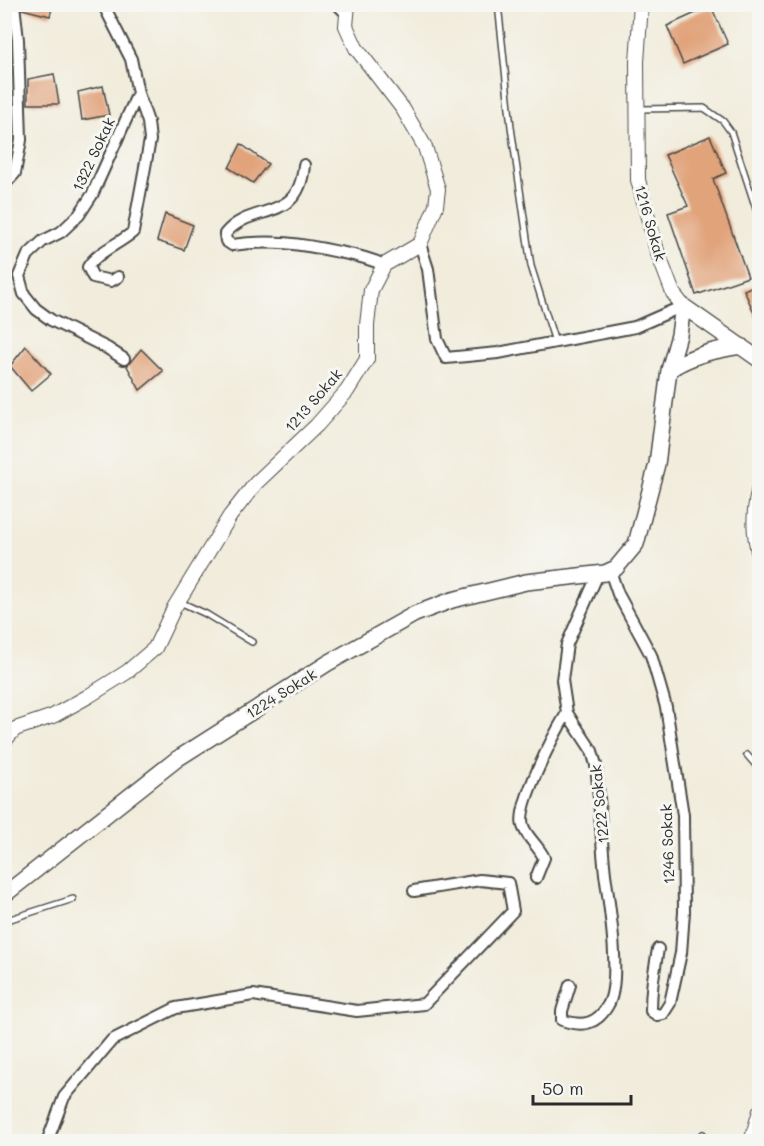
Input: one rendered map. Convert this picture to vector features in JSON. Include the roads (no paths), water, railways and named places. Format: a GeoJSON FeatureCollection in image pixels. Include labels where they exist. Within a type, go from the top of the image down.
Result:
{"type":"FeatureCollection","features":[{"type":"Feature","properties":{"kind":"main road","name":"1216 Sokak"},"geometry":{"type":"LineString","coordinates":[[683,306],[759,360]]}},
{"type":"Feature","properties":{"kind":"main road","name":"1222 Sokak"},"geometry":{"type":"LineString","coordinates":[[604,572],[616,568],[636,544],[642,524],[657,464],[669,370],[680,335],[683,306]]}},
{"type":"Feature","properties":{"kind":"main road"},"geometry":{"type":"LineString","coordinates":[[669,370],[682,361],[710,351],[741,346]]}},
{"type":"Feature","properties":{"kind":"main road","name":"1224 Sokak"},"geometry":{"type":"LineString","coordinates":[[4,895],[177,759],[328,663],[415,614],[452,600],[515,585],[604,572]]}},
{"type":"Feature","properties":{"kind":"street"},"geometry":{"type":"LineString","coordinates":[[4,185],[15,173],[21,140],[18,40],[14,4]]}},
{"type":"Feature","properties":{"kind":"street"},"geometry":{"type":"LineString","coordinates":[[103,4],[131,59],[138,93],[148,122],[150,140],[133,232],[92,261],[88,267],[93,277],[111,281],[118,277]]}},
{"type":"Feature","properties":{"kind":"street","name":"1216 Sokak"},"geometry":{"type":"LineString","coordinates":[[641,4],[637,63],[638,180],[657,251],[673,293],[683,306]]}},
{"type":"Feature","properties":{"kind":"street"},"geometry":{"type":"LineString","coordinates":[[304,165],[303,180],[295,197],[283,206],[232,226],[225,234],[226,241],[232,245],[295,242],[370,258],[384,265],[420,244],[436,206],[438,189],[433,168],[425,147],[403,110],[356,48],[346,26],[344,8]]}},
{"type":"Feature","properties":{"kind":"street","name":"1322 Sokak"},"geometry":{"type":"LineString","coordinates":[[124,359],[51,320],[36,309],[24,294],[20,276],[28,255],[43,241],[61,232],[79,215],[92,195],[138,93]]}},
{"type":"Feature","properties":{"kind":"street"},"geometry":{"type":"LineString","coordinates":[[420,244],[428,269],[437,339],[446,358],[498,353],[635,327],[683,306]]}},
{"type":"Feature","properties":{"kind":"street","name":"1213 Sokak"},"geometry":{"type":"LineString","coordinates":[[4,741],[15,729],[53,716],[127,672],[155,648],[178,602],[230,516],[256,483],[317,425],[346,391],[367,359],[367,325],[371,290],[384,265]]}},
{"type":"Feature","properties":{"kind":"street"},"geometry":{"type":"LineString","coordinates":[[759,484],[754,507],[754,536],[759,558]]}},
{"type":"Feature","properties":{"kind":"street","name":"1222 Sokak"},"geometry":{"type":"LineString","coordinates":[[570,985],[562,1011],[562,1020],[577,1025],[592,1023],[600,1017],[609,1004],[614,975],[612,924],[605,873],[596,765],[592,751],[567,714],[562,680],[567,644],[604,572]]}},
{"type":"Feature","properties":{"kind":"street","name":"1246 Sokak"},"geometry":{"type":"LineString","coordinates":[[604,572],[651,655],[666,707],[683,815],[684,912],[681,953],[670,1003],[663,1014],[657,1015],[651,1011],[651,979],[658,949]]}},
{"type":"Feature","properties":{"kind":"street"},"geometry":{"type":"LineString","coordinates":[[536,878],[544,858],[523,826],[522,814],[527,797],[555,734],[567,714]]}},
{"type":"Feature","properties":{"kind":"street"},"geometry":{"type":"LineString","coordinates":[[47,1142],[64,1097],[112,1040],[176,1008],[253,995],[357,1011],[424,1004],[513,910],[508,883],[480,880],[414,891]]}},
{"type":"Feature","properties":{"kind":"street"},"geometry":{"type":"LineString","coordinates":[[751,1142],[759,1111]]}},
{"type":"Feature","properties":{"kind":"lane"},"geometry":{"type":"LineString","coordinates":[[498,4],[511,127],[531,266],[555,342]]}},
{"type":"Feature","properties":{"kind":"lane"},"geometry":{"type":"LineString","coordinates":[[638,109],[704,108],[723,121],[731,132],[759,221]]}},
{"type":"Feature","properties":{"kind":"lane"},"geometry":{"type":"LineString","coordinates":[[178,602],[206,614],[252,642]]}},
{"type":"Feature","properties":{"kind":"lane"},"geometry":{"type":"LineString","coordinates":[[747,755],[759,770]]}},
{"type":"Feature","properties":{"kind":"lane"},"geometry":{"type":"LineString","coordinates":[[4,921],[73,899]]}},
{"type":"Feature","properties":{"kind":"lane"},"geometry":{"type":"LineString","coordinates":[[697,1142],[703,1134]]}}]}
